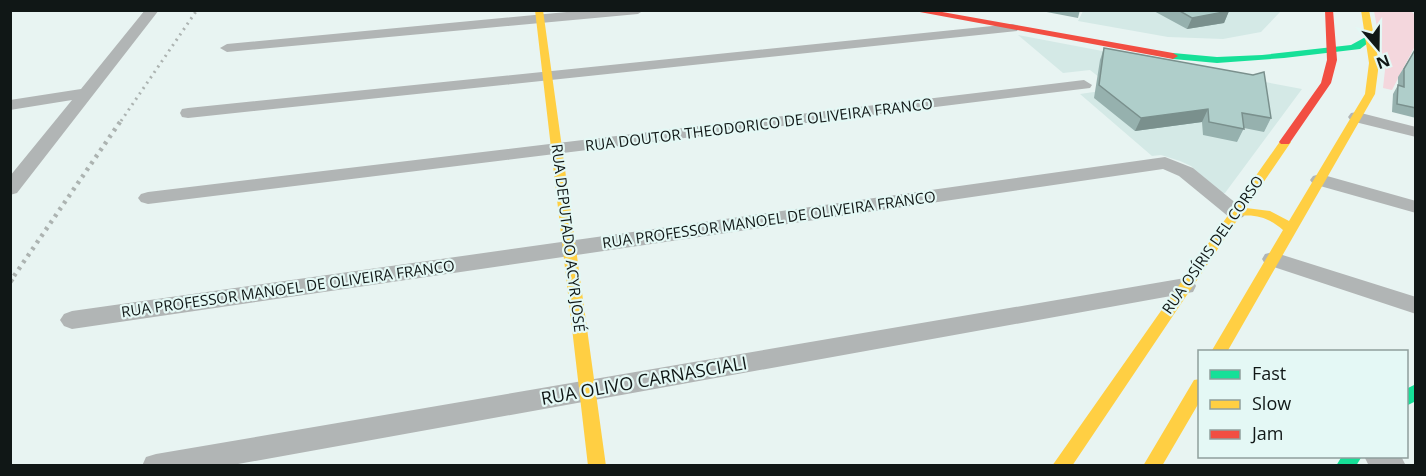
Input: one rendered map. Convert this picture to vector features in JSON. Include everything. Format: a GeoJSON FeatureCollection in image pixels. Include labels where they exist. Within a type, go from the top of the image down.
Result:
{"type":"FeatureCollection","features":[{"type":"Feature","properties":{"kind":"main road"},"geometry":{"type":"LineString","coordinates":[[914,10],[944,16],[1193,44]]}},
{"type":"Feature","properties":{"kind":"main road"},"geometry":{"type":"LineString","coordinates":[[1220,350],[1292,230],[1373,85],[1374,65],[1365,10]]}},
{"type":"Feature","properties":{"kind":"main road"},"geometry":{"type":"LineString","coordinates":[[1314,28],[1329,12]]}},
{"type":"Feature","properties":{"kind":"main road","name":"RUA OSÍRIS DEL CORSO"},"geometry":{"type":"LineString","coordinates":[[1061,465],[1256,184],[1317,85],[1331,69],[1329,12]]}},
{"type":"Feature","properties":{"kind":"main road","name":"RUA DEPUTADO ACYR JOSÉ"},"geometry":{"type":"LineString","coordinates":[[540,15],[597,465]]}},
{"type":"Feature","properties":{"kind":"main road"},"geometry":{"type":"LineString","coordinates":[[1012,28],[1176,58],[1259,61],[1290,69]]}},
{"type":"Feature","properties":{"kind":"main road"},"geometry":{"type":"LineString","coordinates":[[1233,59],[1360,46],[1371,37]]}},
{"type":"Feature","properties":{"kind":"main road"},"geometry":{"type":"LineString","coordinates":[[1256,184],[1269,197]]}},
{"type":"Feature","properties":{"kind":"main road"},"geometry":{"type":"LineString","coordinates":[[1288,204],[1306,204]]}},
{"type":"Feature","properties":{"kind":"main road"},"geometry":{"type":"LineString","coordinates":[[1236,213],[1252,210],[1272,215],[1292,230]]}},
{"type":"Feature","properties":{"kind":"main road"},"geometry":{"type":"LineString","coordinates":[[1152,465],[1198,388]]}},
{"type":"Feature","properties":{"kind":"street"},"geometry":{"type":"LineString","coordinates":[[10,189],[153,10]]}},
{"type":"Feature","properties":{"kind":"street"},"geometry":{"type":"LineString","coordinates":[[227,48],[540,15],[638,10]]}},
{"type":"Feature","properties":{"kind":"street"},"geometry":{"type":"LineString","coordinates":[[944,16],[953,28],[946,35]]}},
{"type":"Feature","properties":{"kind":"street"},"geometry":{"type":"LineString","coordinates":[[188,113],[946,35],[979,19],[1012,28]]}},
{"type":"Feature","properties":{"kind":"street","name":"RUA DOUTOR THEODORICO DE OLIVEIRA FRANCO"},"geometry":{"type":"LineString","coordinates":[[148,198],[1084,86]]}},
{"type":"Feature","properties":{"kind":"street"},"geometry":{"type":"LineString","coordinates":[[10,105],[87,93]]}},
{"type":"Feature","properties":{"kind":"street"},"geometry":{"type":"LineString","coordinates":[[1357,117],[1416,132]]}},
{"type":"Feature","properties":{"kind":"street","name":"RUA PROFESSOR MANOEL DE OLIVEIRA FRANCO"},"geometry":{"type":"LineString","coordinates":[[72,320],[1165,163],[1186,172],[1236,213]]}},
{"type":"Feature","properties":{"kind":"street"},"geometry":{"type":"LineString","coordinates":[[1320,180],[1416,207]]}},
{"type":"Feature","properties":{"kind":"street"},"geometry":{"type":"LineString","coordinates":[[1274,259],[1416,306]]}},
{"type":"Feature","properties":{"kind":"street","name":"RUA OLIVO CARNASCIALI"},"geometry":{"type":"LineString","coordinates":[[156,465],[1185,286]]}},
{"type":"Feature","properties":{"kind":"street"},"geometry":{"type":"LineString","coordinates":[[1131,296],[1150,303],[1166,314]]}},
{"type":"Feature","properties":{"kind":"shaded area"},"geometry":{"type":"Polygon","coordinates":[[[1083,11],[1281,11],[1261,32],[1223,39],[1168,37],[1078,21],[1083,11]]]}},
{"type":"Feature","properties":{"kind":"shaded area"},"geometry":{"type":"Polygon","coordinates":[[[1374,11],[1411,11],[1415,15],[1415,46],[1392,90],[1383,88],[1385,70],[1374,11]]]}},
{"type":"Feature","properties":{"kind":"shaded area"},"geometry":{"type":"Polygon","coordinates":[[[1018,35],[1302,89],[1225,193],[1222,193],[1191,166],[1161,155],[1152,156],[1080,94],[1114,89],[1090,70],[1063,73],[1018,35]]]}},
{"type":"Feature","properties":{"kind":"building"},"geometry":{"type":"Polygon","coordinates":[[[1178,10],[1228,10],[1229,11],[1192,18],[1178,10]]]}},
{"type":"Feature","properties":{"kind":"building"},"geometry":{"type":"Polygon","coordinates":[[[1104,48],[1253,75],[1264,72],[1271,118],[1242,113],[1244,129],[1209,122],[1208,109],[1141,118],[1099,85],[1104,48]]]}},
{"type":"Feature","properties":{"kind":"building"},"geometry":{"type":"Polygon","coordinates":[[[1416,48],[1416,108],[1397,104],[1398,85],[1404,87],[1404,69],[1416,48]]]}},
{"type":"Feature","properties":{"kind":"railway"},"geometry":{"type":"LineString","coordinates":[[121,121],[197,10]]}},
{"type":"Feature","properties":{"kind":"railway"},"geometry":{"type":"LineString","coordinates":[[14,276],[122,119]]}},
{"type":"Feature","properties":{"kind":"railway"},"geometry":{"type":"LineString","coordinates":[[10,282],[15,275]]}},
{"type":"Feature","properties":{"kind":"traffic: fast"},"geometry":{"type":"LineString","coordinates":[[1173,56],[1217,60],[1262,58],[1351,48],[1360,46],[1371,37]]}},
{"type":"Feature","properties":{"kind":"traffic: fast"},"geometry":{"type":"LineString","coordinates":[[1408,397],[1416,390]]}},
{"type":"Feature","properties":{"kind":"traffic: fast"},"geometry":{"type":"LineString","coordinates":[[1345,466],[1351,458]]}},
{"type":"Feature","properties":{"kind":"traffic: slow"},"geometry":{"type":"LineString","coordinates":[[539,10],[597,466]]}},
{"type":"Feature","properties":{"kind":"traffic: slow"},"geometry":{"type":"LineString","coordinates":[[1220,350],[1370,94],[1374,63],[1365,10]]}},
{"type":"Feature","properties":{"kind":"traffic: slow"},"geometry":{"type":"LineString","coordinates":[[1061,466],[1285,142]]}},
{"type":"Feature","properties":{"kind":"traffic: slow"},"geometry":{"type":"LineString","coordinates":[[1236,213],[1252,211],[1266,214],[1279,220],[1291,230]]}},
{"type":"Feature","properties":{"kind":"traffic: slow"},"geometry":{"type":"LineString","coordinates":[[1152,466],[1198,388]]}},
{"type":"Feature","properties":{"kind":"traffic: jam"},"geometry":{"type":"LineString","coordinates":[[913,10],[1173,56]]}},
{"type":"Feature","properties":{"kind":"traffic: jam"},"geometry":{"type":"LineString","coordinates":[[1285,142],[1326,83],[1332,60],[1329,10]]}}]}
